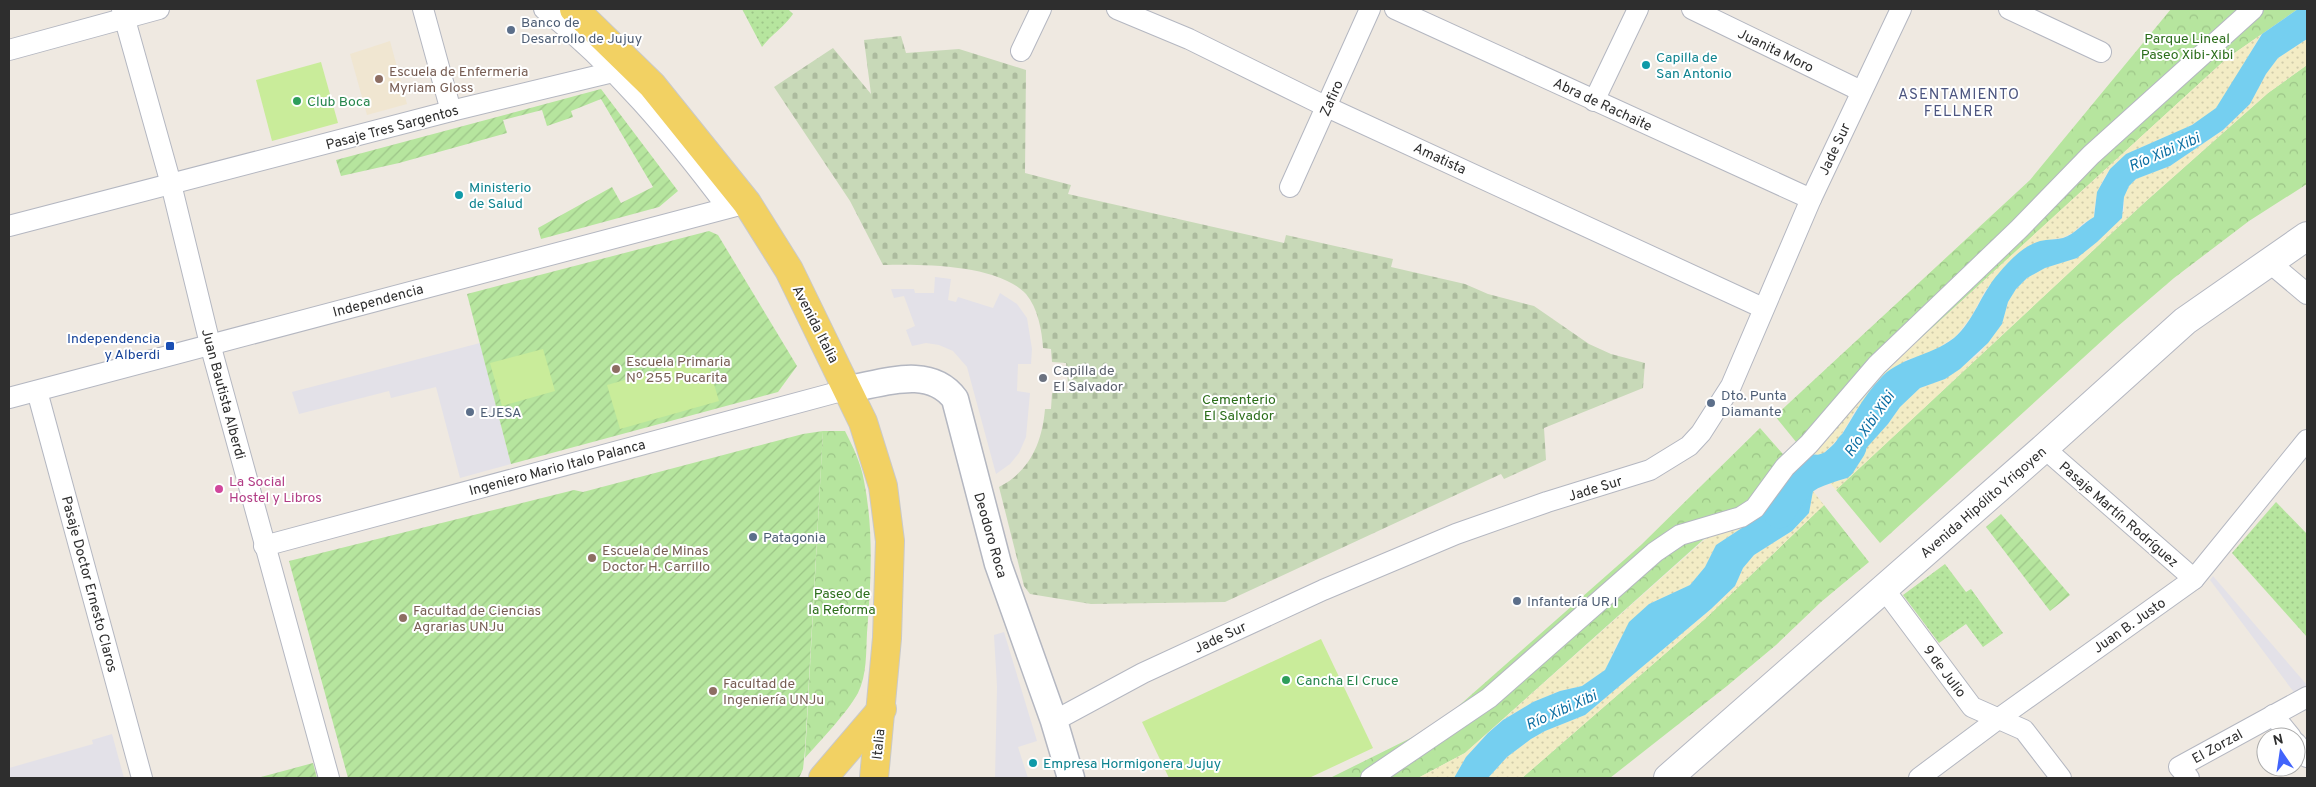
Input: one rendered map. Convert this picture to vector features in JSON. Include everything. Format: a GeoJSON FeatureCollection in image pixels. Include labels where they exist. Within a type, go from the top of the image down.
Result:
{"type":"FeatureCollection","features":[{"type":"Feature","properties":{"kind":"main road","name":"Avenida Italia"},"geometry":{"type":"LineString","coordinates":[[574,9],[652,85],[737,205],[789,270],[849,389],[863,422],[876,462],[887,506],[890,575],[882,709]]}},
{"type":"Feature","properties":{"kind":"main road","name":"Avenida Hipólito Yrigoyen"},"geometry":{"type":"LineString","coordinates":[[1668,778],[2044,448],[2185,321],[2307,236]]}},
{"type":"Feature","properties":{"kind":"main road"},"geometry":{"type":"LineString","coordinates":[[822,778],[882,709]]}},
{"type":"Feature","properties":{"kind":"main road","name":"Italia"},"geometry":{"type":"LineString","coordinates":[[874,778],[882,709]]}},
{"type":"Feature","properties":{"kind":"street"},"geometry":{"type":"LineString","coordinates":[[9,50],[123,13],[159,9]]}},
{"type":"Feature","properties":{"kind":"street"},"geometry":{"type":"LineString","coordinates":[[423,9],[451,111]]}},
{"type":"Feature","properties":{"kind":"street","name":"Avenida Italia"},"geometry":{"type":"LineString","coordinates":[[544,9],[577,35],[644,103],[737,205]]}},
{"type":"Feature","properties":{"kind":"street"},"geometry":{"type":"LineString","coordinates":[[1020,51],[1041,9]]}},
{"type":"Feature","properties":{"kind":"street","name":"Amatista"},"geometry":{"type":"LineString","coordinates":[[1117,9],[1189,39],[1328,107],[1763,308]]}},
{"type":"Feature","properties":{"kind":"street","name":"Zafiro"},"geometry":{"type":"LineString","coordinates":[[1290,187],[1328,107],[1370,9]]}},
{"type":"Feature","properties":{"kind":"street","name":"Abra de Rachaite"},"geometry":{"type":"LineString","coordinates":[[1395,9],[1810,199]]}},
{"type":"Feature","properties":{"kind":"street"},"geometry":{"type":"LineString","coordinates":[[1594,100],[1638,9]]}},
{"type":"Feature","properties":{"kind":"street","name":"Juanita Moro"},"geometry":{"type":"LineString","coordinates":[[1692,9],[1861,91]]}},
{"type":"Feature","properties":{"kind":"street","name":"Jade Sur"},"geometry":{"type":"LineString","coordinates":[[1054,721],[1086,702],[1204,644],[1420,549],[1500,518],[1650,470],[1673,458],[1689,446],[1702,434],[1731,386],[1810,199],[1901,9]]}},
{"type":"Feature","properties":{"kind":"street"},"geometry":{"type":"LineString","coordinates":[[2010,9],[2101,52]]}},
{"type":"Feature","properties":{"kind":"street"},"geometry":{"type":"LineString","coordinates":[[1371,778],[1489,698],[1667,544],[1680,535],[1741,517],[1755,508],[1785,467],[1878,365],[2019,230],[2091,155],[2253,9]]}},
{"type":"Feature","properties":{"kind":"street","name":"Juan Bautista Alberdi"},"geometry":{"type":"LineString","coordinates":[[123,13],[171,184],[210,344],[264,546],[329,778]]}},
{"type":"Feature","properties":{"kind":"street","name":"Pasaje Tres Sargentos"},"geometry":{"type":"LineString","coordinates":[[9,226],[451,111],[613,72]]}},
{"type":"Feature","properties":{"kind":"street","name":"Independencia"},"geometry":{"type":"LineString","coordinates":[[9,398],[737,205]]}},
{"type":"Feature","properties":{"kind":"street"},"geometry":{"type":"LineString","coordinates":[[2268,262],[2307,294]]}},
{"type":"Feature","properties":{"kind":"street","name":"Deodoro Roca"},"geometry":{"type":"LineString","coordinates":[[849,389],[919,378],[943,386],[955,398],[998,564],[1054,721],[1071,778]]}},
{"type":"Feature","properties":{"kind":"street","name":"Ingeniero Mario Italo Palanca"},"geometry":{"type":"LineString","coordinates":[[264,546],[849,389]]}},
{"type":"Feature","properties":{"kind":"street","name":"Pasaje Doctor Ernesto Claros"},"geometry":{"type":"LineString","coordinates":[[37,391],[142,778]]}},
{"type":"Feature","properties":{"kind":"street","name":"Juan B. Justo"},"geometry":{"type":"LineString","coordinates":[[1920,778],[1998,718],[2194,579],[2307,440]]}},
{"type":"Feature","properties":{"kind":"street","name":"Pasaje Martín Rodríguez"},"geometry":{"type":"LineString","coordinates":[[2044,448],[2194,579]]}},
{"type":"Feature","properties":{"kind":"street","name":"9 de Julio"},"geometry":{"type":"LineString","coordinates":[[1884,589],[1972,708],[2024,730],[2061,778]]}},
{"type":"Feature","properties":{"kind":"street","name":"El Zorzal"},"geometry":{"type":"LineString","coordinates":[[2184,772],[2273,715],[2307,697]]}},
{"type":"Feature","properties":{"kind":"street"},"geometry":{"type":"LineString","coordinates":[[2273,715],[2283,727]]}},
{"type":"Feature","properties":{"kind":"shaded area","name":"Escuela de Enfermeria Myriam Gloss"},"geometry":{"type":"Polygon","coordinates":[[[390,41],[407,104],[367,115],[350,54],[390,41]]]}},
{"type":"Feature","properties":{"kind":"shaded area"},"geometry":{"type":"Polygon","coordinates":[[[935,277],[951,279],[948,300],[956,302],[958,297],[993,308],[1000,293],[1017,304],[1027,318],[1032,349],[1031,364],[1018,364],[1017,391],[1030,393],[1026,437],[1019,453],[1010,464],[996,474],[967,367],[953,351],[939,345],[926,343],[912,346],[906,330],[915,326],[904,296],[894,298],[891,289],[914,289],[915,293],[934,293],[935,277]]]}},
{"type":"Feature","properties":{"kind":"shaded area","name":"EJESA"},"geometry":{"type":"Polygon","coordinates":[[[480,343],[511,464],[460,478],[436,387],[391,398],[389,391],[299,414],[292,392],[480,343]]]}},
{"type":"Feature","properties":{"kind":"shaded area"},"geometry":{"type":"Polygon","coordinates":[[[2213,576],[2307,685],[2307,690],[2296,695],[2210,580],[2213,576]]]}},
{"type":"Feature","properties":{"kind":"shaded area"},"geometry":{"type":"Polygon","coordinates":[[[1004,632],[1037,741],[1018,747],[1028,778],[995,778],[997,687],[994,635],[1004,632]]]}},
{"type":"Feature","properties":{"kind":"shaded area"},"geometry":{"type":"Polygon","coordinates":[[[112,734],[124,778],[9,778],[9,768],[93,744],[92,740],[112,734]]]}},
{"type":"Feature","properties":{"kind":"green space"},"geometry":{"type":"Polygon","coordinates":[[[742,9],[788,9],[793,14],[762,47],[742,9]]]}},
{"type":"Feature","properties":{"kind":"green space","name":"Parque Lineal Paseo Xibi-Xibi"},"geometry":{"type":"Polygon","coordinates":[[[2171,9],[2298,9],[2226,59],[1801,448],[1775,416],[2030,180],[2171,9]]]}},
{"type":"Feature","properties":{"kind":"green space","name":"Cementerio El Salvador"},"geometry":{"type":"Polygon","coordinates":[[[901,36],[906,53],[959,49],[1026,70],[1025,173],[1071,185],[1068,194],[1284,243],[1286,235],[1393,259],[1391,267],[1465,284],[1488,294],[1534,306],[1589,344],[1611,354],[1645,363],[1643,388],[1544,428],[1546,460],[1504,479],[1501,474],[1225,602],[1091,604],[1030,594],[1024,586],[999,487],[1019,473],[1032,455],[1041,433],[1045,409],[1051,409],[1052,393],[1069,393],[1066,363],[1052,362],[1051,349],[1043,348],[1034,306],[1026,294],[1013,284],[978,271],[958,268],[883,265],[850,201],[774,87],[833,48],[871,94],[864,40],[901,36]]]}},
{"type":"Feature","properties":{"kind":"green space","name":"Club Boca"},"geometry":{"type":"Polygon","coordinates":[[[321,62],[338,123],[272,141],[256,80],[321,62]]]}},
{"type":"Feature","properties":{"kind":"green space"},"geometry":{"type":"Polygon","coordinates":[[[2307,65],[2307,184],[2249,221],[2174,278],[2117,327],[1880,543],[1836,490],[2145,202],[2268,93],[2307,65]]]}},
{"type":"Feature","properties":{"kind":"green space"},"geometry":{"type":"Polygon","coordinates":[[[601,89],[678,191],[659,207],[541,239],[538,228],[612,187],[621,203],[653,187],[601,99],[571,111],[573,117],[547,126],[542,110],[503,120],[507,133],[399,163],[341,176],[336,160],[601,89]]]}},
{"type":"Feature","properties":{"kind":"green space"},"geometry":{"type":"Polygon","coordinates":[[[709,231],[718,235],[797,366],[778,392],[511,464],[467,294],[709,231]]]}},
{"type":"Feature","properties":{"kind":"green space"},"geometry":{"type":"Polygon","coordinates":[[[543,349],[555,391],[502,406],[490,363],[543,349]]]}},
{"type":"Feature","properties":{"kind":"green space"},"geometry":{"type":"Polygon","coordinates":[[[706,357],[719,401],[620,429],[607,385],[706,357]]]}},
{"type":"Feature","properties":{"kind":"green space"},"geometry":{"type":"Polygon","coordinates":[[[1760,428],[1790,462],[1465,753],[1418,778],[1330,778],[1437,725],[1641,545],[1760,428]]]}},
{"type":"Feature","properties":{"kind":"green space","name":"Paseo de la Reforma"},"geometry":{"type":"Polygon","coordinates":[[[823,431],[845,431],[861,468],[869,519],[870,595],[865,663],[861,686],[833,727],[805,758],[823,431]]]}},
{"type":"Feature","properties":{"kind":"green space"},"geometry":{"type":"Polygon","coordinates":[[[823,431],[805,750],[803,769],[799,778],[348,778],[289,561],[574,490],[583,492],[803,434],[823,431]]]}},
{"type":"Feature","properties":{"kind":"green space"},"geometry":{"type":"Polygon","coordinates":[[[2276,502],[2307,534],[2307,637],[2232,553],[2276,502]]]}},
{"type":"Feature","properties":{"kind":"green space"},"geometry":{"type":"Polygon","coordinates":[[[1824,505],[1869,562],[1727,686],[1610,778],[1522,778],[1705,619],[1824,505]]]}},
{"type":"Feature","properties":{"kind":"green space"},"geometry":{"type":"Polygon","coordinates":[[[2001,514],[2070,595],[2050,611],[1986,527],[2001,514]]]}},
{"type":"Feature","properties":{"kind":"green space"},"geometry":{"type":"Polygon","coordinates":[[[1945,564],[1966,592],[1971,589],[2003,633],[1983,647],[1966,624],[1939,643],[1903,595],[1945,564]]]}},
{"type":"Feature","properties":{"kind":"green space","name":"Cancha El Cruce"},"geometry":{"type":"Polygon","coordinates":[[[1321,639],[1373,748],[1309,778],[1169,778],[1142,722],[1321,639]]]}},
{"type":"Feature","properties":{"kind":"green space"},"geometry":{"type":"Polygon","coordinates":[[[313,763],[317,778],[261,778],[261,777],[313,763]]]}},
{"type":"Feature","properties":{"kind":"sand"},"geometry":{"type":"Polygon","coordinates":[[[2262,34],[2233,84],[2215,109],[2196,122],[2138,149],[2122,159],[2108,173],[2098,191],[2094,217],[2082,224],[2074,232],[2062,238],[2053,239],[2024,249],[2016,255],[1985,291],[1971,317],[1956,336],[1931,353],[1906,360],[1868,395],[1855,411],[1840,437],[1822,455],[1806,454],[1801,448],[2226,59],[2262,34]]]}},
{"type":"Feature","properties":{"kind":"sand"},"geometry":{"type":"Polygon","coordinates":[[[2307,39],[2307,65],[2268,93],[2145,202],[1836,490],[1830,483],[1845,479],[1859,462],[1861,454],[1888,424],[1900,407],[1920,388],[1945,379],[1980,353],[2002,324],[2008,302],[2016,289],[2027,278],[2045,268],[2077,258],[2124,211],[2124,197],[2129,186],[2136,179],[2170,166],[2223,130],[2250,104],[2266,74],[2278,58],[2307,39]]]}},
{"type":"Feature","properties":{"kind":"sand"},"geometry":{"type":"Polygon","coordinates":[[[1766,485],[1760,516],[1716,545],[1705,567],[1690,585],[1649,604],[1619,640],[1605,670],[1582,686],[1560,691],[1533,702],[1503,720],[1466,757],[1454,778],[1418,778],[1465,753],[1766,485]]]}},
{"type":"Feature","properties":{"kind":"sand"},"geometry":{"type":"Polygon","coordinates":[[[1813,491],[1824,505],[1705,619],[1522,778],[1488,778],[1507,757],[1531,739],[1545,731],[1585,715],[1711,609],[1735,586],[1743,568],[1754,555],[1792,531],[1809,513],[1813,491]]]}},
{"type":"Feature","properties":{"kind":"water"},"geometry":{"type":"Polygon","coordinates":[[[2298,9],[2307,9],[2307,39],[2278,58],[2266,74],[2250,104],[2223,130],[2170,166],[2136,179],[2129,186],[2124,197],[2122,218],[2077,258],[2045,268],[2027,278],[2016,289],[2008,302],[2002,324],[1988,343],[1960,369],[1945,379],[1920,388],[1900,407],[1888,424],[1861,454],[1851,474],[1830,483],[1806,454],[1822,455],[1834,444],[1863,400],[1879,380],[1895,366],[1935,349],[1954,338],[1967,323],[1993,281],[2022,250],[2040,241],[2060,239],[2067,236],[2094,217],[2097,192],[2110,169],[2126,154],[2192,125],[2216,108],[2262,34],[2298,9]]]}},
{"type":"Feature","properties":{"kind":"water"},"geometry":{"type":"Polygon","coordinates":[[[1793,466],[1813,491],[1809,513],[1792,531],[1754,555],[1743,568],[1735,586],[1711,609],[1585,715],[1545,731],[1531,739],[1507,757],[1488,778],[1454,778],[1466,757],[1503,720],[1533,702],[1560,691],[1582,686],[1605,670],[1629,622],[1649,604],[1690,585],[1705,567],[1716,545],[1760,516],[1793,466]]]}},
{"type":"Feature","properties":{"kind":"waterway","name":"Río Xibi Xibi"},"geometry":{"type":"LineString","coordinates":[[1779,513],[1797,485],[1817,472],[1840,464],[1851,447]]}},
{"type":"Feature","properties":{"kind":"place","name":"Banco de Desarrollo de Jujuy"},"geometry":{"type":"Point","coordinates":[511,30]}},
{"type":"Feature","properties":{"kind":"place","name":"Capilla de San Antonio"},"geometry":{"type":"Point","coordinates":[1646,65]}},
{"type":"Feature","properties":{"kind":"place","name":"Escuela de Enfermeria Myriam Gloss"},"geometry":{"type":"Point","coordinates":[379,79]}},
{"type":"Feature","properties":{"kind":"place","name":"Club Boca"},"geometry":{"type":"Point","coordinates":[297,101]}},
{"type":"Feature","properties":{"kind":"place","name":"Ministerio de Salud"},"geometry":{"type":"Point","coordinates":[459,195]}},
{"type":"Feature","properties":{"kind":"place","name":"Independencia y Alberdi"},"geometry":{"type":"Point","coordinates":[170,346]}},
{"type":"Feature","properties":{"kind":"place","name":"Escuela Primaria Nº 255 Pucarita"},"geometry":{"type":"Point","coordinates":[616,369]}},
{"type":"Feature","properties":{"kind":"place","name":"Capilla de El Salvador"},"geometry":{"type":"Point","coordinates":[1043,378]}},
{"type":"Feature","properties":{"kind":"place","name":"Dto. Punta Diamante"},"geometry":{"type":"Point","coordinates":[1711,403]}},
{"type":"Feature","properties":{"kind":"place","name":"EJESA"},"geometry":{"type":"Point","coordinates":[470,412]}},
{"type":"Feature","properties":{"kind":"place","name":"La Social Hostel y Libros"},"geometry":{"type":"Point","coordinates":[219,489]}},
{"type":"Feature","properties":{"kind":"place","name":"Patagonia"},"geometry":{"type":"Point","coordinates":[753,537]}},
{"type":"Feature","properties":{"kind":"place","name":"Escuela de Minas Doctor H. Carrillo"},"geometry":{"type":"Point","coordinates":[592,558]}},
{"type":"Feature","properties":{"kind":"place","name":"Infantería UR I"},"geometry":{"type":"Point","coordinates":[1517,601]}},
{"type":"Feature","properties":{"kind":"place","name":"Facultad de Ciencias Agrarias UNJu"},"geometry":{"type":"Point","coordinates":[403,618]}},
{"type":"Feature","properties":{"kind":"place","name":"Cancha El Cruce"},"geometry":{"type":"Point","coordinates":[1286,680]}},
{"type":"Feature","properties":{"kind":"place","name":"Facultad de Ingeniería UNJu"},"geometry":{"type":"Point","coordinates":[713,691]}},
{"type":"Feature","properties":{"kind":"place","name":"Empresa Hormigonera Jujuy"},"geometry":{"type":"Point","coordinates":[1033,763]}},
{"type":"Feature","properties":{"kind":"district","name":"ASENTAMIENTO FELLNER"},"geometry":{"type":"Point","coordinates":[1959,102]}}]}
